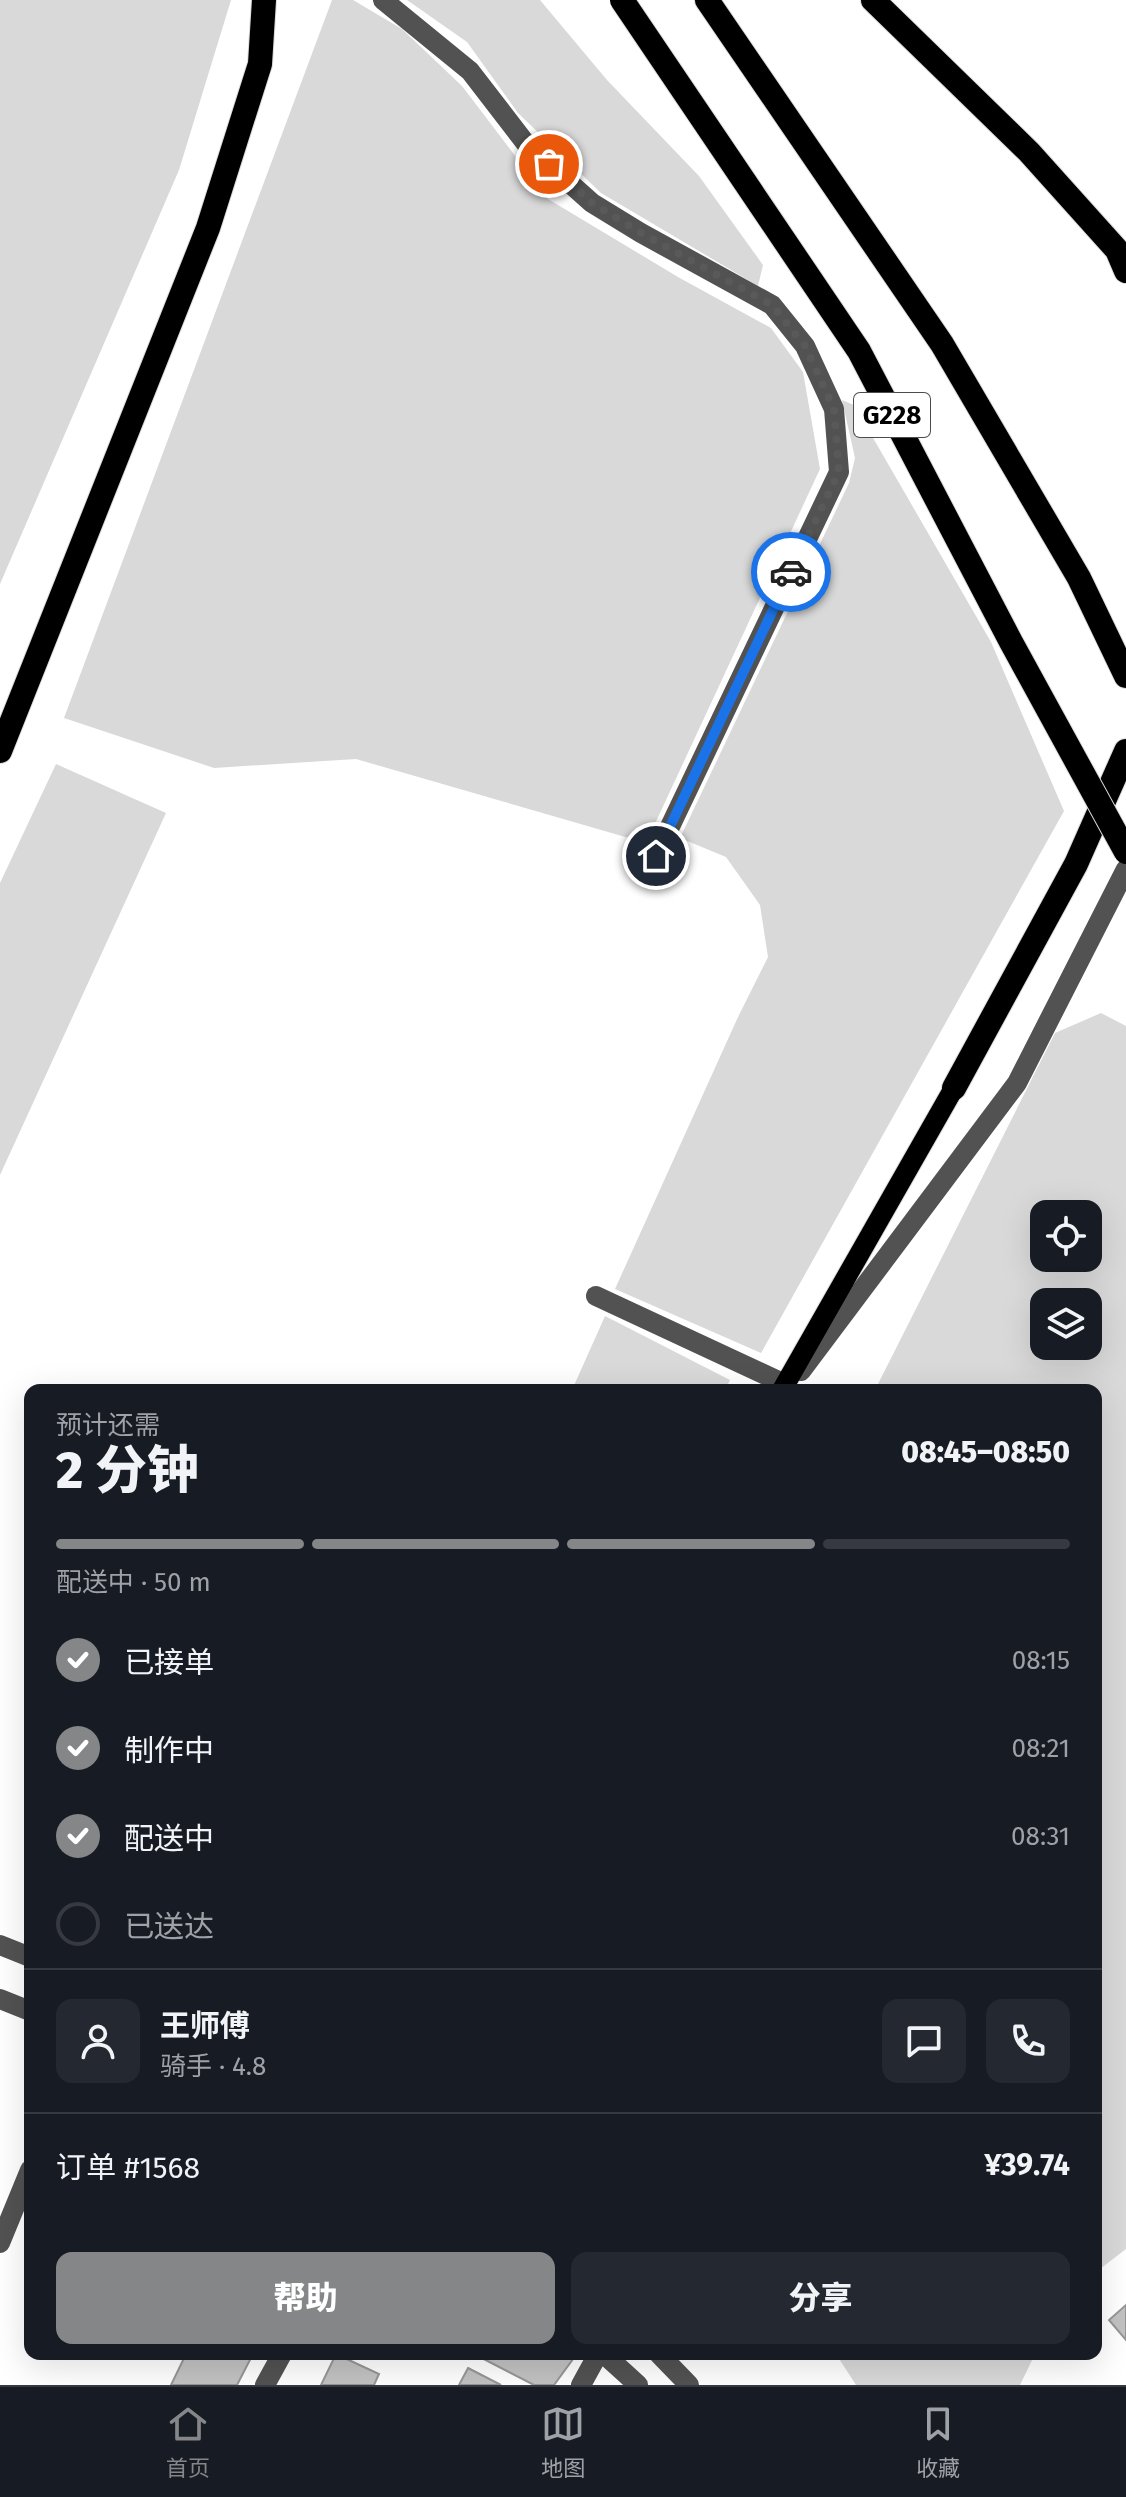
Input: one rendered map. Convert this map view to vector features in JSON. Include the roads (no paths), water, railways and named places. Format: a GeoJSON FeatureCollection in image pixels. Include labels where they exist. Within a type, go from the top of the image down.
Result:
{"type":"FeatureCollection","features":[{"type":"Feature","properties":{"kind":"highway"},"geometry":{"type":"LineString","coordinates":[[0,751],[208,228],[260,64],[264,0]]}},
{"type":"Feature","properties":{"kind":"highway","name":"G228"},"geometry":{"type":"LineString","coordinates":[[622,0],[859,351],[1011,642],[1126,852]]}},
{"type":"Feature","properties":{"kind":"highway","name":"G228"},"geometry":{"type":"LineString","coordinates":[[707,0],[942,344],[1079,578],[1126,676]]}},
{"type":"Feature","properties":{"kind":"highway"},"geometry":{"type":"LineString","coordinates":[[873,0],[1029,152],[1117,250],[1126,271]]}},
{"type":"Feature","properties":{"kind":"highway"},"geometry":{"type":"LineString","coordinates":[[954,1088],[1076,864],[1126,751]]}},
{"type":"Feature","properties":{"kind":"main road"},"geometry":{"type":"LineString","coordinates":[[786,1384],[954,1088]]}},
{"type":"Feature","properties":{"kind":"street"},"geometry":{"type":"LineString","coordinates":[[383,0],[470,71],[527,145],[592,203],[772,305],[805,346],[834,409],[839,472],[656,856]]}},
{"type":"Feature","properties":{"kind":"street"},"geometry":{"type":"LineString","coordinates":[[787,1384],[1017,1083],[1126,869]]}},
{"type":"Feature","properties":{"kind":"street"},"geometry":{"type":"LineString","coordinates":[[596,1296],[776,1384]]}},
{"type":"Feature","properties":{"kind":"street"},"geometry":{"type":"LineString","coordinates":[[0,1945],[24,1955]]}},
{"type":"Feature","properties":{"kind":"street"},"geometry":{"type":"LineString","coordinates":[[0,1999],[24,2009]]}},
{"type":"Feature","properties":{"kind":"street"},"geometry":{"type":"LineString","coordinates":[[0,2243],[24,2185]]}},
{"type":"Feature","properties":{"kind":"street"},"geometry":{"type":"LineString","coordinates":[[265,2385],[279,2360]]}},
{"type":"Feature","properties":{"kind":"street"},"geometry":{"type":"LineString","coordinates":[[581,2385],[595,2360]]}},
{"type":"Feature","properties":{"kind":"street"},"geometry":{"type":"LineString","coordinates":[[611,2360],[638,2385]]}},
{"type":"Feature","properties":{"kind":"street"},"geometry":{"type":"LineString","coordinates":[[665,2360],[689,2385]]}}]}
